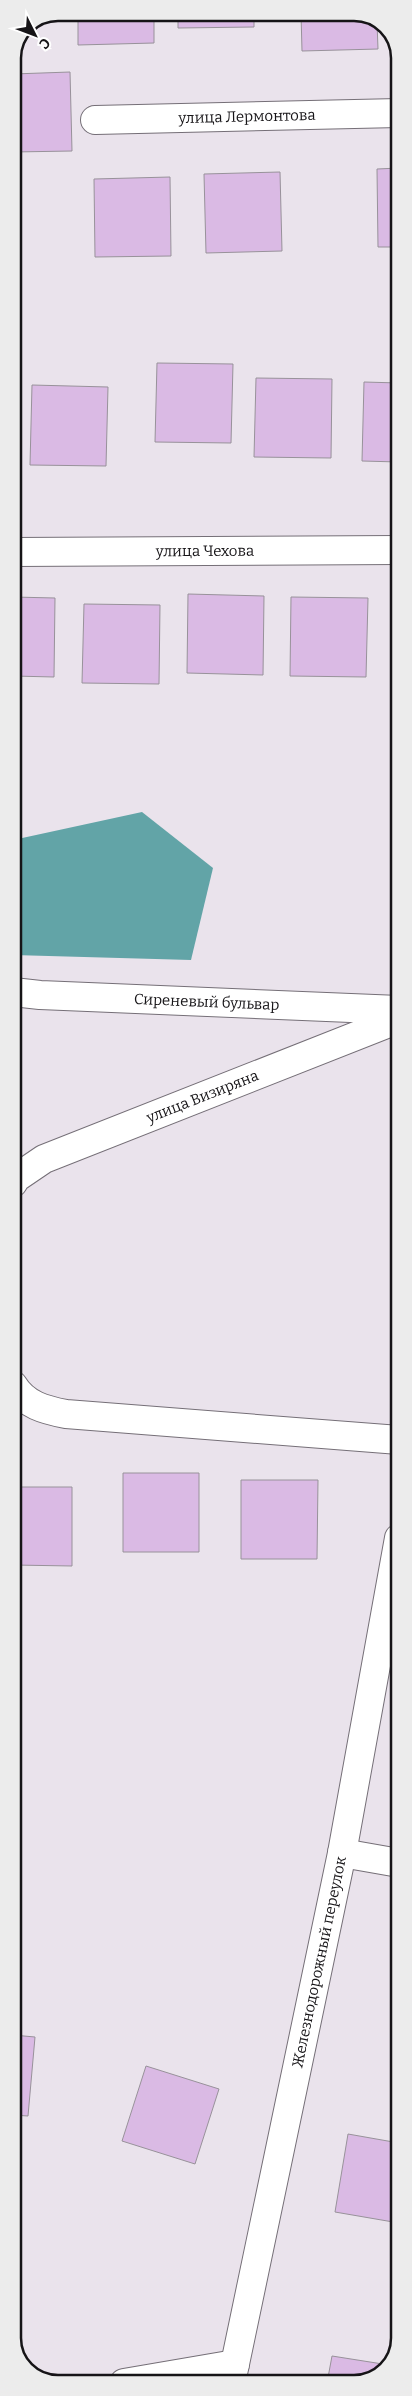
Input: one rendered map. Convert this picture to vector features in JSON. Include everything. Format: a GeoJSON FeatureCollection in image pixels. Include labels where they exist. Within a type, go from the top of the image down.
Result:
{"type":"FeatureCollection","features":[{"type":"Feature","properties":{"kind":"street","name":"улица Лермонтова"},"geometry":{"type":"LineString","coordinates":[[95,120],[390,113]]}},
{"type":"Feature","properties":{"kind":"street","name":"улица Чехова"},"geometry":{"type":"LineString","coordinates":[[21,552],[390,550]]}},
{"type":"Feature","properties":{"kind":"street","name":"Сиреневый бульвар"},"geometry":{"type":"LineString","coordinates":[[21,993],[390,1010]]}},
{"type":"Feature","properties":{"kind":"street","name":"улица Визиряна"},"geometry":{"type":"LineString","coordinates":[[21,1174],[44,1159],[390,1022]]}},
{"type":"Feature","properties":{"kind":"street"},"geometry":{"type":"LineString","coordinates":[[22,1396],[38,1409],[66,1414],[391,1439]]}},
{"type":"Feature","properties":{"kind":"street","name":"Железнодорожный переулок"},"geometry":{"type":"LineString","coordinates":[[233,2373],[342,1853],[391,1584]]}},
{"type":"Feature","properties":{"kind":"street"},"geometry":{"type":"LineString","coordinates":[[342,1853],[391,1862]]}},
{"type":"Feature","properties":{"kind":"street"},"geometry":{"type":"LineString","coordinates":[[217,2374],[233,2373]]}},
{"type":"Feature","properties":{"kind":"water"},"geometry":{"type":"Polygon","coordinates":[[[142,812],[213,868],[191,960],[21,955],[21,838],[142,812]]]}},
{"type":"Feature","properties":{"kind":"building"},"geometry":{"type":"Polygon","coordinates":[[[78,21],[154,21],[154,43],[78,45],[78,21]]]}},
{"type":"Feature","properties":{"kind":"building"},"geometry":{"type":"Polygon","coordinates":[[[178,21],[254,21],[254,27],[178,28],[178,21]]]}},
{"type":"Feature","properties":{"kind":"building"},"geometry":{"type":"Polygon","coordinates":[[[301,21],[356,21],[368,24],[377,30],[378,49],[302,51],[301,21]]]}},
{"type":"Feature","properties":{"kind":"building"},"geometry":{"type":"Polygon","coordinates":[[[70,72],[72,151],[21,152],[21,74],[70,72]]]}},
{"type":"Feature","properties":{"kind":"building"},"geometry":{"type":"Polygon","coordinates":[[[390,168],[390,247],[378,247],[377,169],[390,168]]]}},
{"type":"Feature","properties":{"kind":"building"},"geometry":{"type":"Polygon","coordinates":[[[280,172],[282,251],[206,253],[204,174],[280,172]]]}},
{"type":"Feature","properties":{"kind":"building"},"geometry":{"type":"Polygon","coordinates":[[[170,177],[171,256],[95,257],[94,179],[170,177]]]}},
{"type":"Feature","properties":{"kind":"building"},"geometry":{"type":"Polygon","coordinates":[[[157,363],[233,364],[231,443],[155,442],[157,363]]]}},
{"type":"Feature","properties":{"kind":"building"},"geometry":{"type":"Polygon","coordinates":[[[256,378],[332,379],[331,458],[254,457],[256,378]]]}},
{"type":"Feature","properties":{"kind":"building"},"geometry":{"type":"Polygon","coordinates":[[[364,382],[390,383],[390,462],[362,461],[364,382]]]}},
{"type":"Feature","properties":{"kind":"building"},"geometry":{"type":"Polygon","coordinates":[[[32,385],[108,387],[106,466],[30,465],[32,385]]]}},
{"type":"Feature","properties":{"kind":"building"},"geometry":{"type":"Polygon","coordinates":[[[188,594],[264,596],[263,675],[187,673],[188,594]]]}},
{"type":"Feature","properties":{"kind":"building"},"geometry":{"type":"Polygon","coordinates":[[[21,597],[55,598],[54,677],[21,676],[21,597]]]}},
{"type":"Feature","properties":{"kind":"building"},"geometry":{"type":"Polygon","coordinates":[[[291,597],[368,598],[366,677],[290,676],[291,597]]]}},
{"type":"Feature","properties":{"kind":"building"},"geometry":{"type":"Polygon","coordinates":[[[84,604],[160,605],[159,684],[82,683],[84,604]]]}},
{"type":"Feature","properties":{"kind":"building"},"geometry":{"type":"Polygon","coordinates":[[[123,1473],[199,1473],[199,1552],[123,1552],[123,1473]]]}},
{"type":"Feature","properties":{"kind":"building"},"geometry":{"type":"Polygon","coordinates":[[[241,1480],[318,1480],[317,1559],[241,1559],[241,1480]]]}},
{"type":"Feature","properties":{"kind":"building"},"geometry":{"type":"Polygon","coordinates":[[[22,1487],[72,1487],[72,1566],[22,1565],[22,1487]]]}},
{"type":"Feature","properties":{"kind":"building"},"geometry":{"type":"Polygon","coordinates":[[[22,2036],[35,2037],[28,2116],[22,2116],[22,2036]]]}},
{"type":"Feature","properties":{"kind":"building"},"geometry":{"type":"Polygon","coordinates":[[[146,2066],[219,2089],[195,2164],[122,2141],[146,2066]]]}},
{"type":"Feature","properties":{"kind":"building"},"geometry":{"type":"Polygon","coordinates":[[[348,2134],[391,2142],[391,2222],[335,2212],[348,2134]]]}},
{"type":"Feature","properties":{"kind":"building"},"geometry":{"type":"Polygon","coordinates":[[[332,2356],[380,2364],[366,2373],[329,2374],[332,2356]]]}}]}
